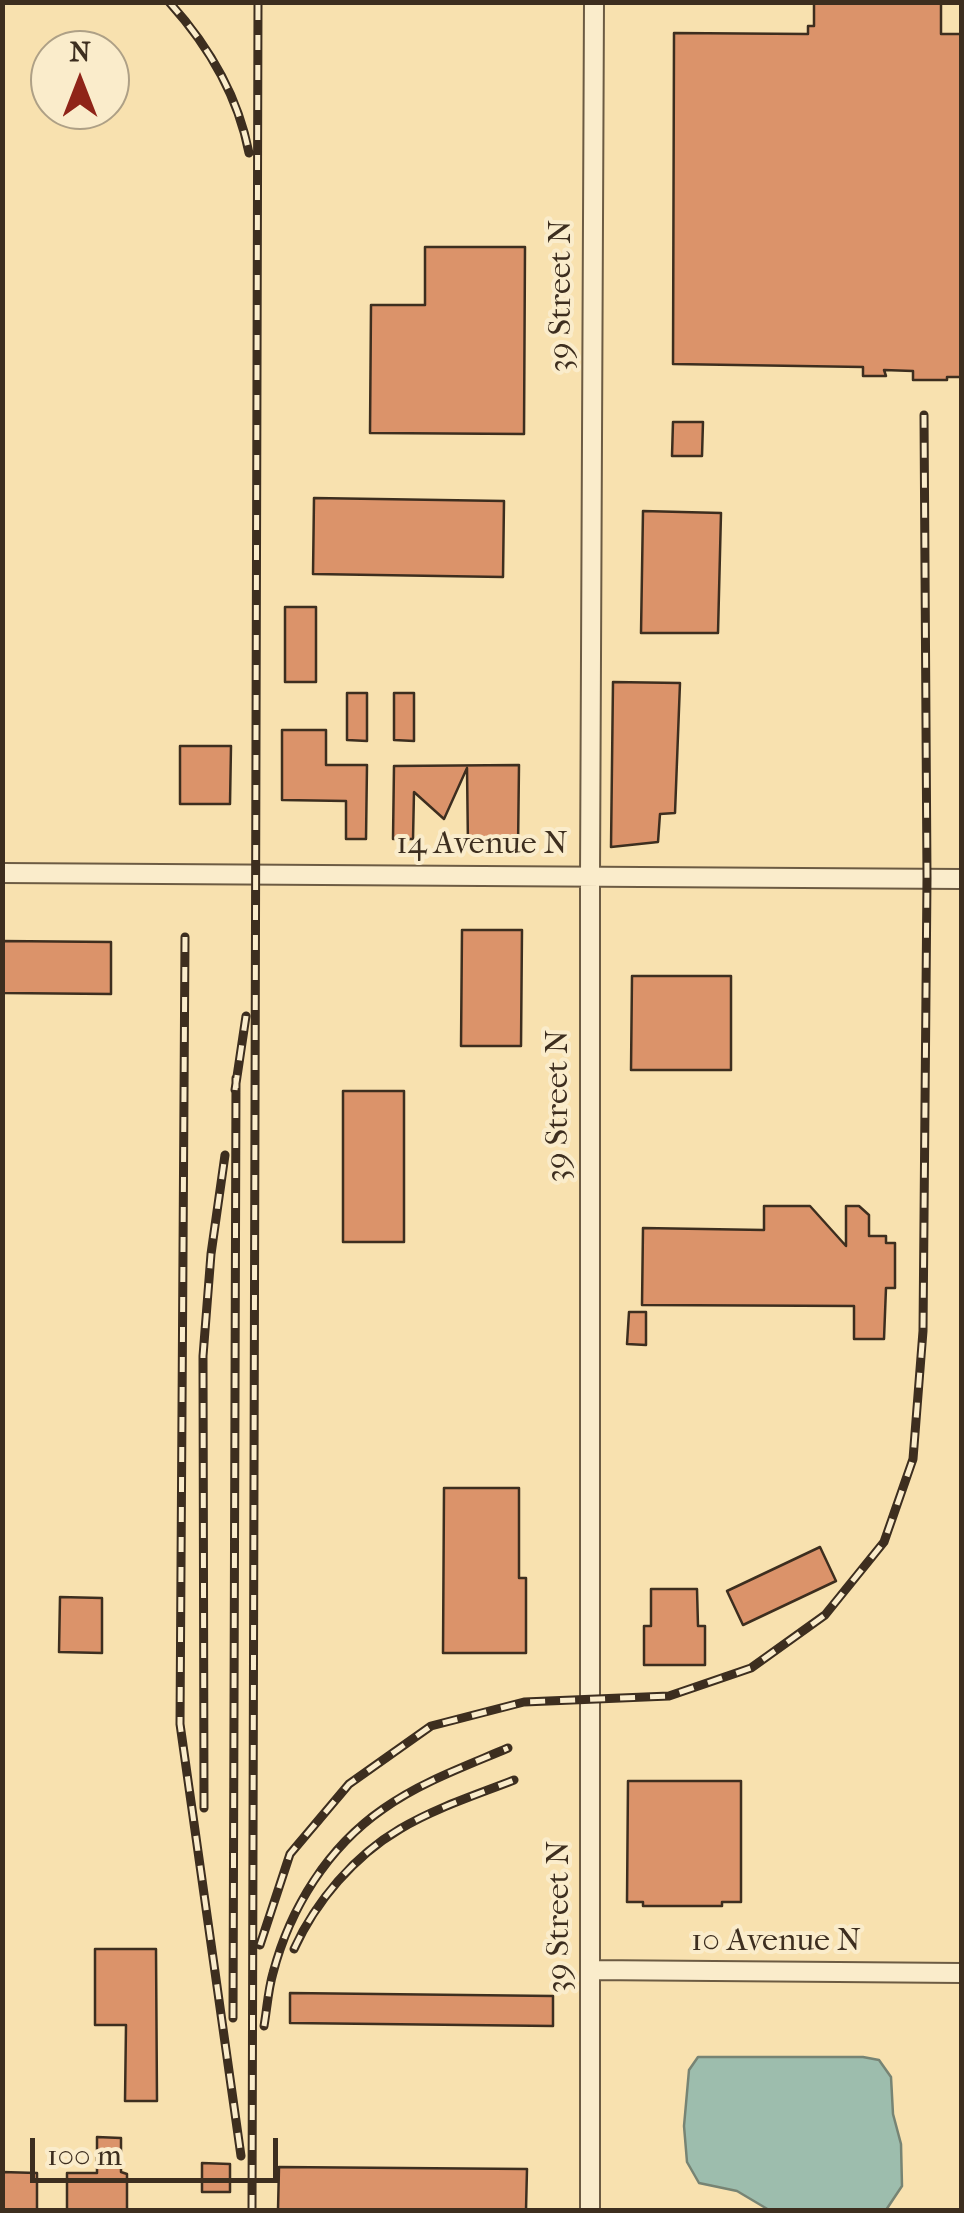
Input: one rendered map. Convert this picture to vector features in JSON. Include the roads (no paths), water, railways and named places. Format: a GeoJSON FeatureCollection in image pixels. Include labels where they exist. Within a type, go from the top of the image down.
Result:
{"type":"FeatureCollection","features":[{"type":"Feature","properties":{"kind":"street","name":"39 Street N"},"geometry":{"type":"LineString","coordinates":[[590,2210],[594,2]]}},
{"type":"Feature","properties":{"kind":"street","name":"14 Avenue N"},"geometry":{"type":"LineString","coordinates":[[2,873],[962,879]]}},
{"type":"Feature","properties":{"kind":"street","name":"10 Avenue N"},"geometry":{"type":"LineString","coordinates":[[590,1970],[962,1974]]}},
{"type":"Feature","properties":{"kind":"railway"},"geometry":{"type":"LineString","coordinates":[[169,2],[220,72],[249,153]]}},
{"type":"Feature","properties":{"kind":"railway"},"geometry":{"type":"LineString","coordinates":[[252,2210],[258,2]]}},
{"type":"Feature","properties":{"kind":"railway"},"geometry":{"type":"LineString","coordinates":[[260,1945],[290,1854],[349,1784],[431,1726],[524,1702],[669,1696],[751,1668],[825,1615],[884,1542],[913,1459],[923,1331],[927,878],[924,415]]}},
{"type":"Feature","properties":{"kind":"railway"},"geometry":{"type":"LineString","coordinates":[[185,937],[180,1724],[241,2156]]}},
{"type":"Feature","properties":{"kind":"railway"},"geometry":{"type":"LineString","coordinates":[[235,1090],[246,1016]]}},
{"type":"Feature","properties":{"kind":"railway"},"geometry":{"type":"LineString","coordinates":[[233,2018],[236,1078]]}},
{"type":"Feature","properties":{"kind":"railway"},"geometry":{"type":"LineString","coordinates":[[204,1808],[203,1356],[211,1254],[225,1155]]}},
{"type":"Feature","properties":{"kind":"railway"},"geometry":{"type":"LineString","coordinates":[[264,2026],[280,1949],[301,1903],[329,1860],[383,1809],[444,1775],[508,1748]]}},
{"type":"Feature","properties":{"kind":"railway"},"geometry":{"type":"LineString","coordinates":[[294,1949],[313,1914],[367,1852],[427,1815],[514,1780]]}}]}
